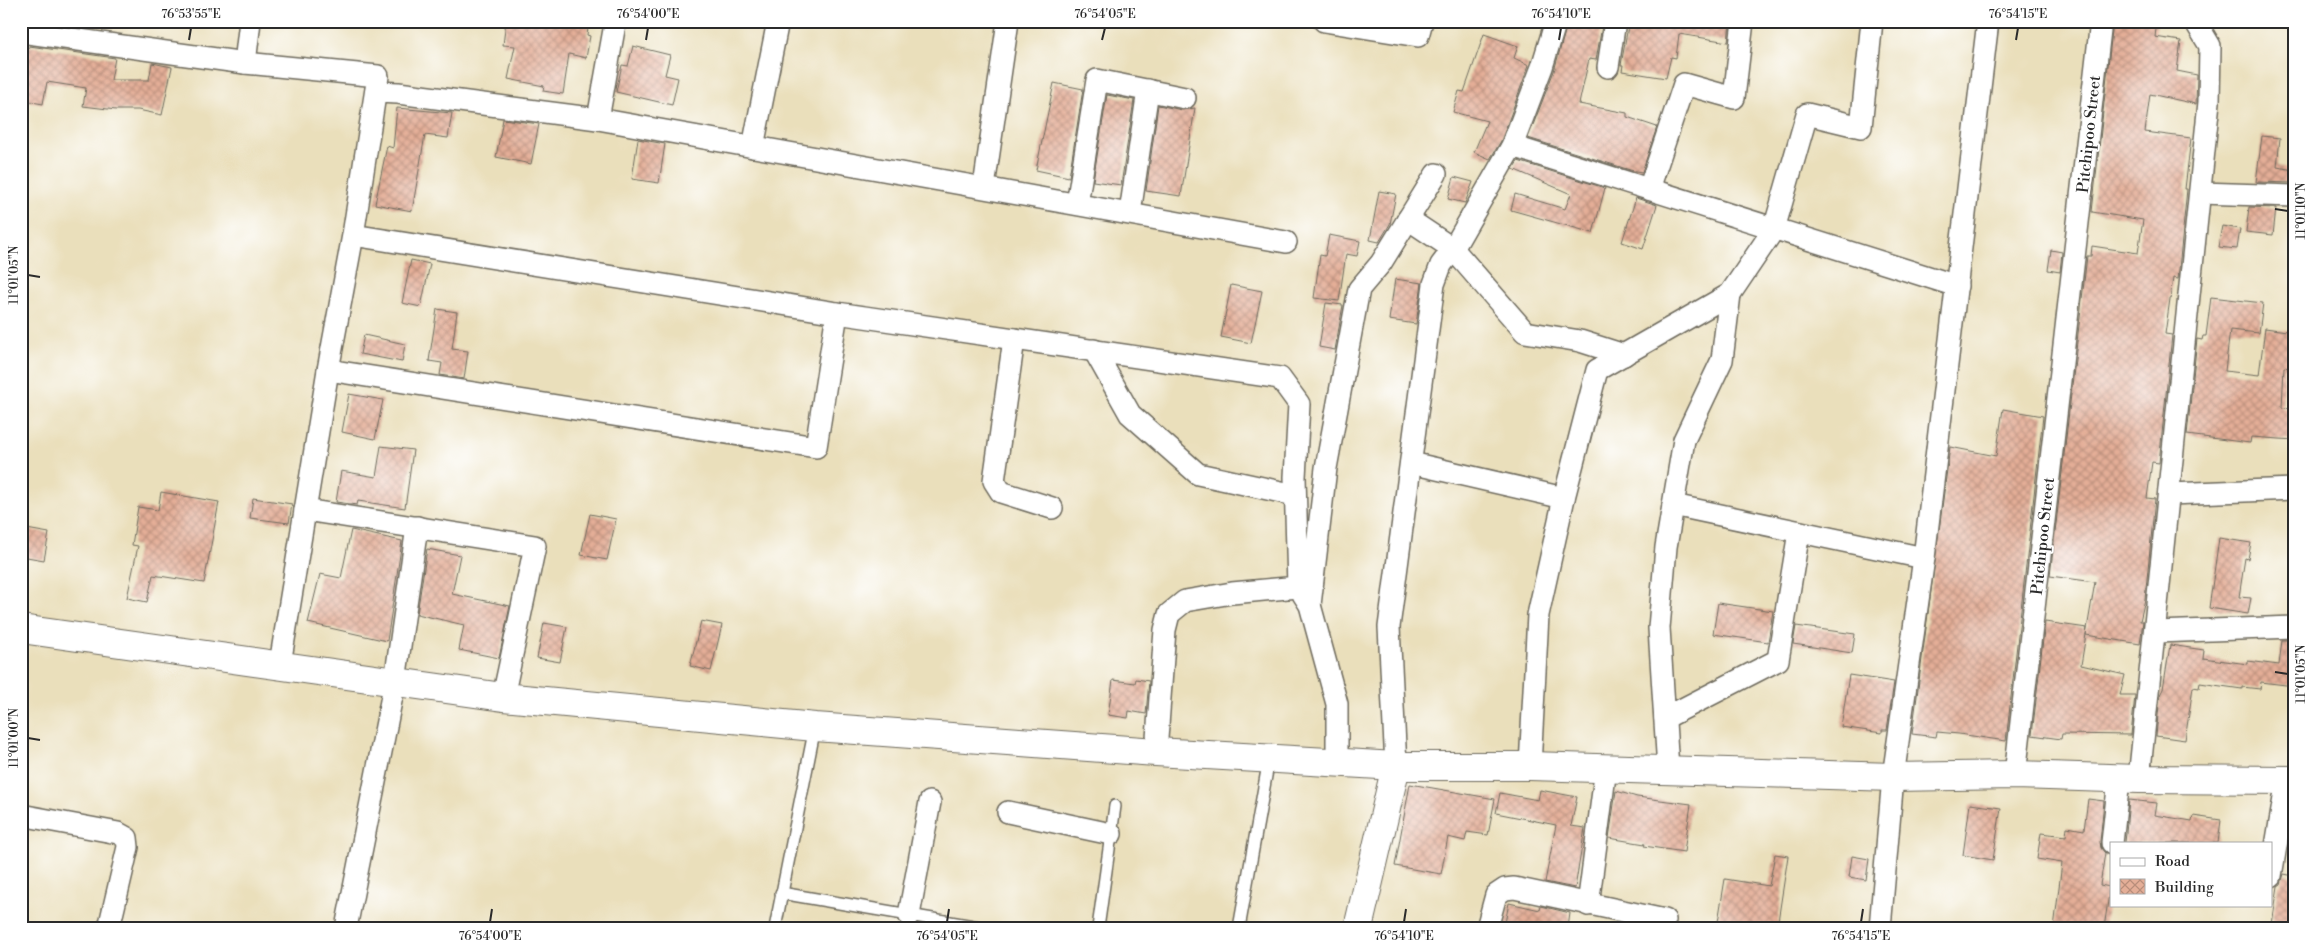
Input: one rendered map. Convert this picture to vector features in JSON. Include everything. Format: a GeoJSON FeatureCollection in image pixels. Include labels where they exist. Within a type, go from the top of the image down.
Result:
{"type":"FeatureCollection","features":[{"type":"Feature","properties":{"kind":"street"},"geometry":{"type":"LineString","coordinates":[[245,63],[250,21]]}},
{"type":"Feature","properties":{"kind":"street"},"geometry":{"type":"LineString","coordinates":[[753,147],[778,21]]}},
{"type":"Feature","properties":{"kind":"street"},"geometry":{"type":"LineString","coordinates":[[984,187],[1008,21]]}},
{"type":"Feature","properties":{"kind":"street"},"geometry":{"type":"LineString","coordinates":[[1324,21],[1418,36],[1422,21]]}},
{"type":"Feature","properties":{"kind":"street"},"geometry":{"type":"LineString","coordinates":[[1358,928],[1396,766],[1389,627],[1434,284],[1441,265],[1453,249],[1512,146],[1542,67],[1556,21]]}},
{"type":"Feature","properties":{"kind":"street"},"geometry":{"type":"LineString","coordinates":[[1608,67],[1616,21]]}},
{"type":"Feature","properties":{"kind":"street"},"geometry":{"type":"LineString","coordinates":[[1649,190],[1684,84],[1734,98],[1743,21]]}},
{"type":"Feature","properties":{"kind":"street"},"geometry":{"type":"LineString","coordinates":[[1530,766],[1538,615],[1564,498],[1597,370],[1730,294],[1774,229],[1807,114],[1861,127],[1872,21]]}},
{"type":"Feature","properties":{"kind":"street"},"geometry":{"type":"LineString","coordinates":[[1880,928],[1893,777],[1924,558],[1988,21]]}},
{"type":"Feature","properties":{"kind":"street","name":"Pitchipoo Street"},"geometry":{"type":"LineString","coordinates":[[2015,775],[2101,21]]}},
{"type":"Feature","properties":{"kind":"street"},"geometry":{"type":"LineString","coordinates":[[2112,842],[2129,779],[2156,632],[2209,102],[2210,46],[2195,21]]}},
{"type":"Feature","properties":{"kind":"street"},"geometry":{"type":"LineString","coordinates":[[598,119],[615,24]]}},
{"type":"Feature","properties":{"kind":"street"},"geometry":{"type":"LineString","coordinates":[[21,32],[245,63],[378,76],[280,664]]}},
{"type":"Feature","properties":{"kind":"street"},"geometry":{"type":"LineString","coordinates":[[1077,204],[1097,80],[1185,98]]}},
{"type":"Feature","properties":{"kind":"street"},"geometry":{"type":"LineString","coordinates":[[1130,213],[1148,90]]}},
{"type":"Feature","properties":{"kind":"street"},"geometry":{"type":"LineString","coordinates":[[376,92],[398,93],[598,119],[1286,242]]}},
{"type":"Feature","properties":{"kind":"street"},"geometry":{"type":"LineString","coordinates":[[1512,146],[1957,286]]}},
{"type":"Feature","properties":{"kind":"street"},"geometry":{"type":"LineString","coordinates":[[1310,605],[1326,468],[1358,289],[1381,263],[1436,174]]}},
{"type":"Feature","properties":{"kind":"street"},"geometry":{"type":"LineString","coordinates":[[2200,193],[2294,196]]}},
{"type":"Feature","properties":{"kind":"street"},"geometry":{"type":"LineString","coordinates":[[1408,219],[1453,249],[1525,332],[1580,341],[1624,355]]}},
{"type":"Feature","properties":{"kind":"street"},"geometry":{"type":"LineString","coordinates":[[353,235],[837,313],[1280,378],[1299,404],[1295,495],[1298,587],[1310,605],[1337,704],[1337,763]]}},
{"type":"Feature","properties":{"kind":"street"},"geometry":{"type":"LineString","coordinates":[[1668,769],[1659,628],[1666,547],[1684,440],[1722,360],[1730,294]]}},
{"type":"Feature","properties":{"kind":"street"},"geometry":{"type":"LineString","coordinates":[[328,370],[816,447],[837,313]]}},
{"type":"Feature","properties":{"kind":"street"},"geometry":{"type":"LineString","coordinates":[[1014,339],[994,481],[1001,492],[1052,508]]}},
{"type":"Feature","properties":{"kind":"street"},"geometry":{"type":"LineString","coordinates":[[1094,350],[1130,414],[1198,474],[1295,495]]}},
{"type":"Feature","properties":{"kind":"street"},"geometry":{"type":"LineString","coordinates":[[1411,463],[1564,498]]}},
{"type":"Feature","properties":{"kind":"street"},"geometry":{"type":"LineString","coordinates":[[2170,494],[2294,489]]}},
{"type":"Feature","properties":{"kind":"street"},"geometry":{"type":"LineString","coordinates":[[1673,505],[1924,558]]}},
{"type":"Feature","properties":{"kind":"street"},"geometry":{"type":"LineString","coordinates":[[306,510],[535,546],[503,697]]}},
{"type":"Feature","properties":{"kind":"street"},"geometry":{"type":"LineString","coordinates":[[346,928],[395,681],[416,527]]}},
{"type":"Feature","properties":{"kind":"street"},"geometry":{"type":"LineString","coordinates":[[1665,718],[1778,660],[1799,532]]}},
{"type":"Feature","properties":{"kind":"street"},"geometry":{"type":"LineString","coordinates":[[1156,752],[1165,630],[1169,614],[1185,601],[1232,593],[1298,587]]}},
{"type":"Feature","properties":{"kind":"street"},"geometry":{"type":"LineString","coordinates":[[2156,632],[2294,627]]}},
{"type":"Feature","properties":{"kind":"street"},"geometry":{"type":"LineString","coordinates":[[21,629],[280,664],[503,697],[816,727],[1156,752],[1396,766],[1668,769],[1893,777],[2015,775],[2129,779],[2290,780],[2272,871]]}},
{"type":"Feature","properties":{"kind":"street"},"geometry":{"type":"LineString","coordinates":[[1588,905],[1606,768]]}},
{"type":"Feature","properties":{"kind":"street"},"geometry":{"type":"LineString","coordinates":[[909,915],[930,802]]}},
{"type":"Feature","properties":{"kind":"street"},"geometry":{"type":"LineString","coordinates":[[1008,812],[1111,834]]}},
{"type":"Feature","properties":{"kind":"street"},"geometry":{"type":"LineString","coordinates":[[21,815],[118,833],[127,838],[128,847],[109,928]]}},
{"type":"Feature","properties":{"kind":"street"},"geometry":{"type":"LineString","coordinates":[[1487,928],[1496,895],[1505,889],[1514,888],[1665,920]]}},
{"type":"Feature","properties":{"kind":"lane"},"geometry":{"type":"LineString","coordinates":[[775,928],[816,727]]}},
{"type":"Feature","properties":{"kind":"lane"},"geometry":{"type":"LineString","coordinates":[[1239,928],[1269,759]]}},
{"type":"Feature","properties":{"kind":"lane"},"geometry":{"type":"LineString","coordinates":[[1098,928],[1115,806]]}},
{"type":"Feature","properties":{"kind":"lane"},"geometry":{"type":"LineString","coordinates":[[781,892],[986,928]]}},
{"type":"Feature","properties":{"kind":"building"},"geometry":{"type":"Polygon","coordinates":[[[506,21],[589,21],[587,35],[590,36],[586,58],[569,54],[563,94],[543,91],[544,86],[508,79],[515,46],[503,45],[506,21]]]}},
{"type":"Feature","properties":{"kind":"building"},"geometry":{"type":"Polygon","coordinates":[[[1568,21],[1602,26],[1596,60],[1589,59],[1579,104],[1627,113],[1627,117],[1657,127],[1642,172],[1630,170],[1528,138],[1554,71],[1568,21]]]}},
{"type":"Feature","properties":{"kind":"building"},"geometry":{"type":"Polygon","coordinates":[[[1629,21],[1730,21],[1728,42],[1679,34],[1676,58],[1671,57],[1666,78],[1622,71],[1623,65],[1621,65],[1629,21]]]}},
{"type":"Feature","properties":{"kind":"building"},"geometry":{"type":"Polygon","coordinates":[[[2113,21],[2157,21],[2155,37],[2181,41],[2177,71],[2197,75],[2196,104],[2150,94],[2145,132],[2191,138],[2178,279],[2173,278],[2165,334],[2172,335],[2159,463],[2152,462],[2147,498],[2155,499],[2145,599],[2140,621],[2143,621],[2140,644],[2086,635],[2095,582],[2050,576],[2087,256],[2091,256],[2092,246],[2138,253],[2143,220],[2092,212],[2113,21]]]}},
{"type":"Feature","properties":{"kind":"building"},"geometry":{"type":"Polygon","coordinates":[[[1484,34],[1518,46],[1514,58],[1529,65],[1501,141],[1490,159],[1474,152],[1487,121],[1453,112],[1459,91],[1464,92],[1484,34]]]}},
{"type":"Feature","properties":{"kind":"building"},"geometry":{"type":"Polygon","coordinates":[[[29,46],[115,58],[111,80],[149,80],[152,63],[172,67],[162,115],[138,110],[116,110],[83,106],[86,88],[47,82],[43,104],[21,100],[21,83],[29,46]]]}},
{"type":"Feature","properties":{"kind":"building"},"geometry":{"type":"Polygon","coordinates":[[[633,46],[670,55],[665,75],[678,78],[672,105],[616,92],[622,65],[628,66],[633,46]]]}},
{"type":"Feature","properties":{"kind":"building"},"geometry":{"type":"Polygon","coordinates":[[[1054,83],[1083,89],[1069,177],[1036,170],[1054,83]]]}},
{"type":"Feature","properties":{"kind":"building"},"geometry":{"type":"Polygon","coordinates":[[[1107,95],[1134,100],[1121,185],[1093,181],[1107,95]]]}},
{"type":"Feature","properties":{"kind":"building"},"geometry":{"type":"Polygon","coordinates":[[[1158,105],[1182,110],[1195,108],[1181,196],[1146,191],[1158,105]]]}},
{"type":"Feature","properties":{"kind":"building"},"geometry":{"type":"Polygon","coordinates":[[[397,108],[452,113],[448,138],[425,135],[412,211],[375,204],[387,146],[393,148],[397,108]]]}},
{"type":"Feature","properties":{"kind":"building"},"geometry":{"type":"Polygon","coordinates":[[[503,119],[539,124],[531,164],[496,157],[503,119]]]}},
{"type":"Feature","properties":{"kind":"building"},"geometry":{"type":"Polygon","coordinates":[[[2262,136],[2280,138],[2277,167],[2294,170],[2294,183],[2256,182],[2262,136]]]}},
{"type":"Feature","properties":{"kind":"building"},"geometry":{"type":"Polygon","coordinates":[[[638,139],[665,144],[659,183],[632,179],[638,139]]]}},
{"type":"Feature","properties":{"kind":"building"},"geometry":{"type":"Polygon","coordinates":[[[1518,161],[1605,188],[1593,233],[1511,210],[1515,194],[1565,209],[1571,194],[1513,169],[1518,161]]]}},
{"type":"Feature","properties":{"kind":"building"},"geometry":{"type":"Polygon","coordinates":[[[1454,177],[1473,182],[1465,203],[1448,199],[1454,177]]]}},
{"type":"Feature","properties":{"kind":"building"},"geometry":{"type":"Polygon","coordinates":[[[1379,191],[1396,194],[1390,224],[1379,242],[1370,240],[1379,191]]]}},
{"type":"Feature","properties":{"kind":"building"},"geometry":{"type":"Polygon","coordinates":[[[1636,198],[1657,205],[1643,249],[1622,242],[1636,198]]]}},
{"type":"Feature","properties":{"kind":"building"},"geometry":{"type":"Polygon","coordinates":[[[2249,207],[2276,208],[2273,235],[2246,232],[2249,207]]]}},
{"type":"Feature","properties":{"kind":"building"},"geometry":{"type":"Polygon","coordinates":[[[2222,226],[2240,229],[2237,249],[2218,247],[2222,226]]]}},
{"type":"Feature","properties":{"kind":"building"},"geometry":{"type":"Polygon","coordinates":[[[1329,235],[1360,241],[1357,256],[1346,254],[1339,301],[1314,298],[1320,255],[1325,256],[1329,235]]]}},
{"type":"Feature","properties":{"kind":"building"},"geometry":{"type":"Polygon","coordinates":[[[2051,250],[2062,252],[2060,272],[2048,270],[2051,250]]]}},
{"type":"Feature","properties":{"kind":"building"},"geometry":{"type":"Polygon","coordinates":[[[411,260],[430,264],[421,307],[402,303],[411,260]]]}},
{"type":"Feature","properties":{"kind":"building"},"geometry":{"type":"Polygon","coordinates":[[[1395,279],[1422,283],[1416,324],[1389,320],[1395,279]]]}},
{"type":"Feature","properties":{"kind":"building"},"geometry":{"type":"Polygon","coordinates":[[[1231,285],[1262,291],[1251,343],[1221,337],[1231,285]]]}},
{"type":"Feature","properties":{"kind":"building"},"geometry":{"type":"Polygon","coordinates":[[[2211,297],[2263,303],[2259,333],[2230,330],[2225,371],[2259,375],[2265,328],[2294,332],[2292,347],[2294,347],[2294,369],[2284,367],[2282,408],[2294,409],[2294,440],[2251,437],[2250,443],[2187,435],[2197,339],[2202,340],[2203,336],[2206,336],[2211,297]]]}},
{"type":"Feature","properties":{"kind":"building"},"geometry":{"type":"Polygon","coordinates":[[[1326,303],[1343,305],[1335,350],[1319,347],[1326,303]]]}},
{"type":"Feature","properties":{"kind":"building"},"geometry":{"type":"Polygon","coordinates":[[[437,309],[457,312],[452,349],[468,351],[464,379],[440,375],[442,363],[429,361],[437,309]]]}},
{"type":"Feature","properties":{"kind":"building"},"geometry":{"type":"Polygon","coordinates":[[[364,335],[405,344],[402,362],[360,354],[364,335]]]}},
{"type":"Feature","properties":{"kind":"building"},"geometry":{"type":"Polygon","coordinates":[[[349,394],[383,400],[375,439],[342,432],[349,394]]]}},
{"type":"Feature","properties":{"kind":"building"},"geometry":{"type":"Polygon","coordinates":[[[2003,409],[2043,416],[2006,741],[1937,732],[1936,737],[1912,734],[1950,447],[1996,456],[2003,409]]]}},
{"type":"Feature","properties":{"kind":"building"},"geometry":{"type":"Polygon","coordinates":[[[381,446],[413,450],[405,508],[358,501],[357,505],[336,502],[341,471],[376,477],[381,446]]]}},
{"type":"Feature","properties":{"kind":"building"},"geometry":{"type":"Polygon","coordinates":[[[161,492],[219,502],[204,583],[153,575],[147,602],[127,598],[138,546],[132,545],[138,507],[158,510],[161,492]]]}},
{"type":"Feature","properties":{"kind":"building"},"geometry":{"type":"Polygon","coordinates":[[[253,498],[292,504],[289,523],[250,518],[253,498]]]}},
{"type":"Feature","properties":{"kind":"building"},"geometry":{"type":"Polygon","coordinates":[[[590,514],[616,519],[607,560],[581,555],[590,514]]]}},
{"type":"Feature","properties":{"kind":"building"},"geometry":{"type":"Polygon","coordinates":[[[21,528],[49,533],[44,560],[21,556],[21,528]]]}},
{"type":"Feature","properties":{"kind":"building"},"geometry":{"type":"Polygon","coordinates":[[[351,530],[402,541],[387,641],[308,623],[320,574],[341,578],[351,530]]]}},
{"type":"Feature","properties":{"kind":"building"},"geometry":{"type":"Polygon","coordinates":[[[2219,538],[2251,543],[2248,559],[2245,558],[2239,597],[2251,598],[2248,614],[2209,608],[2219,538]]]}},
{"type":"Feature","properties":{"kind":"building"},"geometry":{"type":"Polygon","coordinates":[[[427,549],[460,555],[452,594],[510,606],[499,658],[459,650],[464,625],[417,614],[427,549]]]}},
{"type":"Feature","properties":{"kind":"building"},"geometry":{"type":"Polygon","coordinates":[[[1718,603],[1773,611],[1768,642],[1713,634],[1718,603]]]}},
{"type":"Feature","properties":{"kind":"building"},"geometry":{"type":"Polygon","coordinates":[[[701,621],[722,625],[711,671],[690,666],[701,621]]]}},
{"type":"Feature","properties":{"kind":"building"},"geometry":{"type":"Polygon","coordinates":[[[2045,622],[2087,628],[2081,665],[2125,675],[2120,695],[2135,695],[2131,735],[2062,734],[2061,739],[2032,735],[2045,622]]]}},
{"type":"Feature","properties":{"kind":"building"},"geometry":{"type":"Polygon","coordinates":[[[544,623],[567,627],[560,662],[537,658],[544,623]]]}},
{"type":"Feature","properties":{"kind":"building"},"geometry":{"type":"Polygon","coordinates":[[[1796,626],[1855,634],[1852,653],[1793,644],[1796,626]]]}},
{"type":"Feature","properties":{"kind":"building"},"geometry":{"type":"Polygon","coordinates":[[[2282,640],[2294,640],[2294,686],[2261,682],[2260,689],[2242,687],[2242,689],[2200,683],[2199,688],[2193,687],[2185,740],[2156,736],[2160,695],[2163,689],[2170,645],[2204,650],[2203,658],[2248,664],[2248,661],[2279,665],[2282,640]]]}},
{"type":"Feature","properties":{"kind":"building"},"geometry":{"type":"Polygon","coordinates":[[[1849,675],[1894,682],[1887,730],[1882,730],[1882,733],[1841,727],[1849,675]]]}},
{"type":"Feature","properties":{"kind":"building"},"geometry":{"type":"Polygon","coordinates":[[[1136,679],[1149,681],[1146,714],[1129,711],[1128,718],[1108,715],[1113,680],[1135,683],[1136,679]]]}},
{"type":"Feature","properties":{"kind":"building"},"geometry":{"type":"Polygon","coordinates":[[[1410,784],[1495,799],[1488,835],[1467,832],[1465,841],[1448,837],[1441,874],[1395,866],[1410,784]]]}},
{"type":"Feature","properties":{"kind":"building"},"geometry":{"type":"Polygon","coordinates":[[[1540,790],[1577,797],[1571,826],[1585,828],[1575,888],[1545,882],[1556,825],[1496,813],[1500,793],[1538,800],[1540,790]]]}},
{"type":"Feature","properties":{"kind":"building"},"geometry":{"type":"Polygon","coordinates":[[[1616,791],[1637,797],[1691,804],[1684,852],[1609,838],[1616,791]]]}},
{"type":"Feature","properties":{"kind":"building"},"geometry":{"type":"Polygon","coordinates":[[[2088,799],[2104,801],[2100,842],[2101,848],[2105,853],[2100,885],[2110,887],[2104,928],[2054,928],[2062,863],[2037,859],[2041,833],[2066,836],[2067,827],[2084,830],[2088,799]]]}},
{"type":"Feature","properties":{"kind":"building"},"geometry":{"type":"Polygon","coordinates":[[[2129,800],[2157,803],[2155,815],[2192,821],[2193,816],[2221,820],[2218,842],[2125,842],[2129,800]]]}},
{"type":"Feature","properties":{"kind":"building"},"geometry":{"type":"Polygon","coordinates":[[[1970,804],[2001,808],[1993,860],[1963,855],[1970,804]]]}},
{"type":"Feature","properties":{"kind":"building"},"geometry":{"type":"Polygon","coordinates":[[[1775,854],[1788,856],[1777,928],[1717,928],[1725,879],[1769,886],[1775,854]]]}},
{"type":"Feature","properties":{"kind":"building"},"geometry":{"type":"Polygon","coordinates":[[[1852,856],[1869,859],[1866,880],[1849,877],[1852,856]]]}},
{"type":"Feature","properties":{"kind":"building"},"geometry":{"type":"Polygon","coordinates":[[[2284,874],[2294,876],[2294,927],[2272,924],[2278,886],[2281,884],[2284,874]]]}},
{"type":"Feature","properties":{"kind":"building"},"geometry":{"type":"Polygon","coordinates":[[[1509,903],[1540,910],[1541,906],[1570,913],[1568,928],[1504,928],[1509,903]]]}}]}
